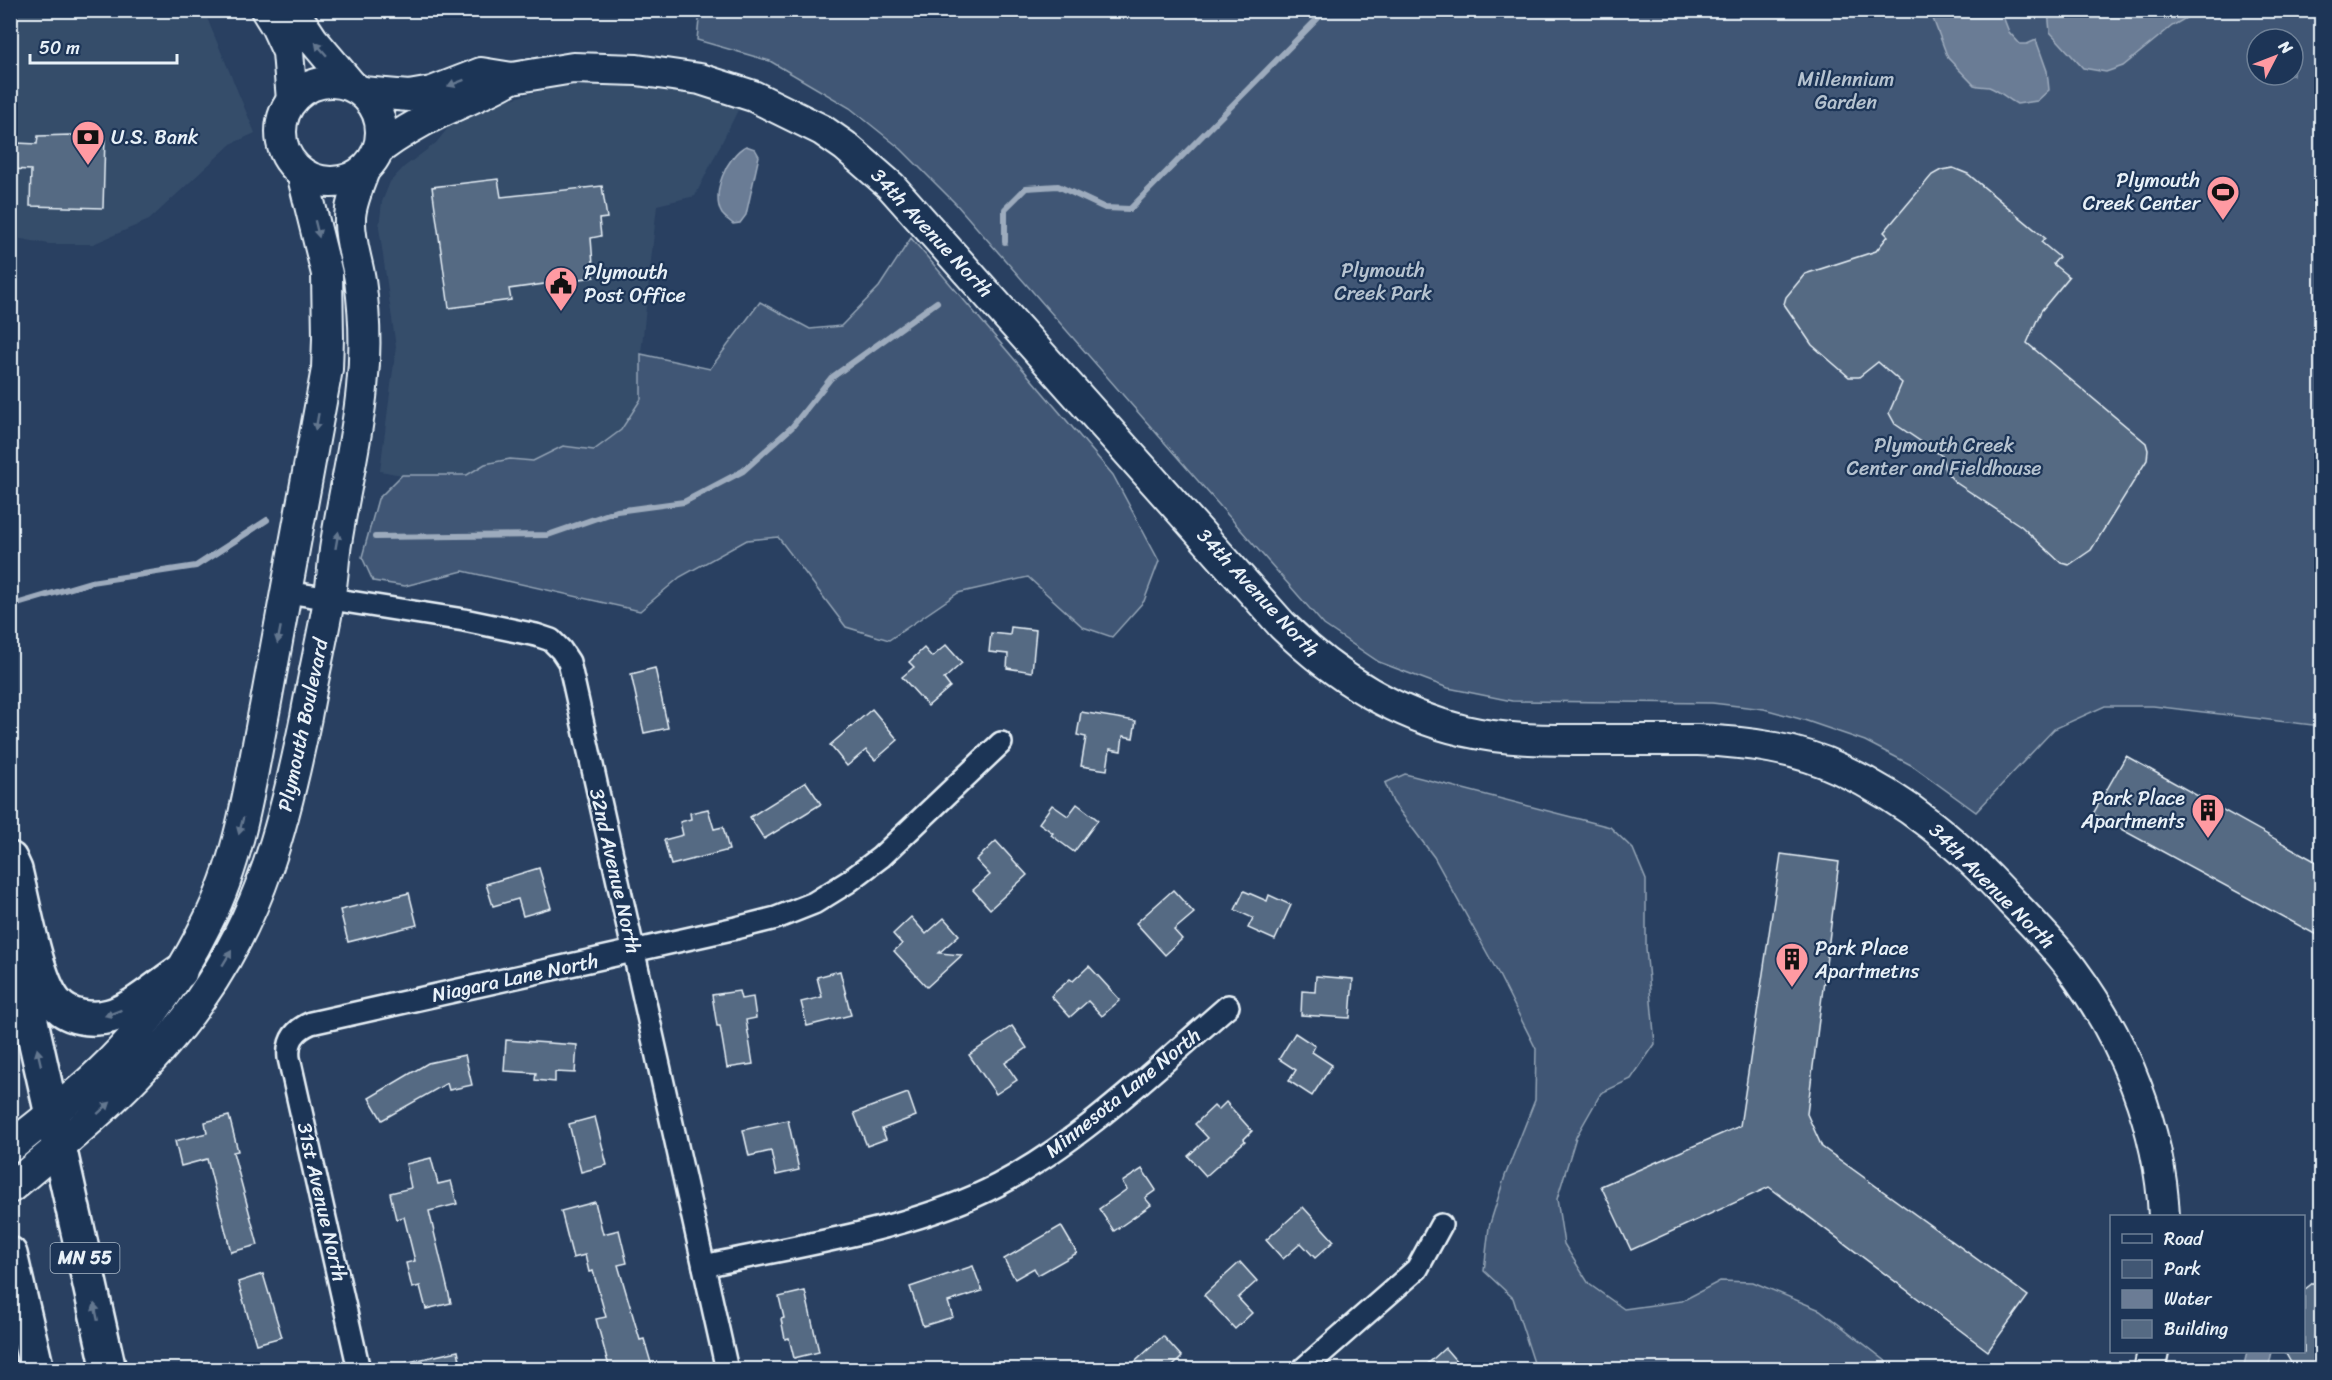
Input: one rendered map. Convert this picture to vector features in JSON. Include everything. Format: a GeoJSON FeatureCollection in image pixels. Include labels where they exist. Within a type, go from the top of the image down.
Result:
{"type":"FeatureCollection","features":[{"type":"Feature","properties":{"kind":"main road"},"geometry":{"type":"LineString","coordinates":[[10,859],[15,870],[42,978],[55,1002],[64,1011],[84,1017],[111,1016],[135,1004],[180,972]]}},
{"type":"Feature","properties":{"kind":"main road","name":"MN 55"},"geometry":{"type":"LineString","coordinates":[[10,927],[109,1370]]}},
{"type":"Feature","properties":{"kind":"main road"},"geometry":{"type":"LineString","coordinates":[[10,1254],[37,1370]]}},
{"type":"Feature","properties":{"kind":"main road"},"geometry":{"type":"LineString","coordinates":[[10,1345],[21,1370]]}},
{"type":"Feature","properties":{"kind":"street"},"geometry":{"type":"LineString","coordinates":[[266,10],[288,52],[292,100]]}},
{"type":"Feature","properties":{"kind":"street"},"geometry":{"type":"LineString","coordinates":[[293,10],[313,40],[372,103],[379,116],[381,131],[371,159],[350,178],[333,182],[317,180],[302,173],[283,147],[281,137],[283,117],[292,100],[304,90],[318,83],[334,82],[357,89]]}},
{"type":"Feature","properties":{"kind":"street","name":"34th Avenue North"},"geometry":{"type":"LineString","coordinates":[[357,89],[381,95],[409,96],[432,92],[481,73],[512,78],[554,70],[591,67],[637,70],[700,80],[753,96],[822,130],[845,146],[891,186],[1282,625],[1332,670],[1368,693],[1406,712],[1437,723],[1466,732],[1504,738],[1730,741],[1779,750],[1838,768],[1882,790],[1921,815],[1995,883],[2051,943],[2090,996],[2121,1051],[2137,1092],[2152,1144],[2163,1215]]}},
{"type":"Feature","properties":{"kind":"street","name":"34th Avenue North"},"geometry":{"type":"LineString","coordinates":[[371,159],[397,136],[440,112],[489,92],[512,78]]}},
{"type":"Feature","properties":{"kind":"street","name":"Plymouth Boulevard"},"geometry":{"type":"LineString","coordinates":[[10,1188],[112,1102],[161,1051],[200,1001],[235,943],[257,897],[279,838],[329,598],[335,549],[358,429],[365,362],[363,311],[350,217],[371,159]]}},
{"type":"Feature","properties":{"kind":"street","name":"Plymouth Boulevard"},"geometry":{"type":"LineString","coordinates":[[10,1147],[52,1114],[128,1044],[180,972],[209,920],[220,894],[242,821],[287,592],[327,369],[327,274],[302,173]]}},
{"type":"Feature","properties":{"kind":"street","name":"32nd Avenue North"},"geometry":{"type":"LineString","coordinates":[[287,592],[464,620],[536,635],[551,640],[569,662],[727,1370]]}},
{"type":"Feature","properties":{"kind":"street","name":"Niagara Lane North"},"geometry":{"type":"LineString","coordinates":[[293,1036],[300,1028],[311,1023],[776,918],[814,903],[848,882],[881,857],[1001,743]]}},
{"type":"Feature","properties":{"kind":"street","name":"Minnesota Lane North"},"geometry":{"type":"LineString","coordinates":[[704,1266],[875,1228],[938,1210],[998,1185],[1054,1151],[1106,1112],[1228,1006]]}},
{"type":"Feature","properties":{"kind":"street","name":"31st Avenue North"},"geometry":{"type":"LineString","coordinates":[[293,1036],[288,1046],[289,1058],[360,1370]]}},
{"type":"Feature","properties":{"kind":"street"},"geometry":{"type":"LineString","coordinates":[[1302,1370],[1417,1269],[1441,1225]]}},
{"type":"Feature","properties":{"kind":"street"},"geometry":{"type":"LineString","coordinates":[[2149,1370],[2153,1353]]}},
{"type":"Feature","properties":{"kind":"shaded area"},"geometry":{"type":"Polygon","coordinates":[[[10,11],[204,11],[255,133],[231,144],[149,220],[93,244],[49,244],[11,237],[10,11]]]}},
{"type":"Feature","properties":{"kind":"shaded area"},"geometry":{"type":"Polygon","coordinates":[[[619,84],[679,92],[740,106],[695,196],[657,205],[641,354],[641,398],[621,430],[594,450],[563,446],[533,461],[510,459],[485,464],[467,475],[402,475],[380,471],[396,347],[379,227],[382,202],[390,182],[404,167],[436,143],[460,113],[554,87],[619,84]]]}},
{"type":"Feature","properties":{"kind":"green space"},"geometry":{"type":"Polygon","coordinates":[[[700,10],[2321,11],[2321,726],[2153,706],[2105,706],[2054,729],[1976,812],[1911,765],[1865,741],[1764,709],[1712,703],[1512,701],[1448,688],[1379,662],[1324,625],[956,204],[901,149],[850,108],[770,61],[697,40],[700,10]]]}},
{"type":"Feature","properties":{"kind":"green space"},"geometry":{"type":"Polygon","coordinates":[[[911,238],[1113,475],[1159,561],[1144,601],[1112,637],[1083,627],[1028,577],[958,593],[889,640],[846,627],[778,537],[747,540],[680,577],[640,611],[463,571],[405,586],[373,581],[362,557],[378,499],[402,475],[467,475],[485,464],[510,459],[533,461],[563,446],[594,450],[621,430],[641,399],[641,354],[710,369],[760,302],[810,329],[841,326],[879,287],[911,238]]]}},
{"type":"Feature","properties":{"kind":"green space"},"geometry":{"type":"Polygon","coordinates":[[[2316,754],[2321,755],[2321,812],[2314,811],[2316,754]]]}},
{"type":"Feature","properties":{"kind":"green space"},"geometry":{"type":"Polygon","coordinates":[[[1405,774],[1610,827],[1633,849],[1646,880],[1646,948],[1655,1044],[1631,1079],[1601,1093],[1576,1137],[1557,1199],[1564,1244],[1589,1284],[1624,1309],[1682,1301],[1720,1281],[1753,1282],[1820,1310],[1896,1369],[1536,1369],[1513,1298],[1484,1271],[1489,1227],[1505,1176],[1535,1100],[1536,1049],[1497,971],[1434,857],[1393,802],[1385,783],[1405,774]]]}},
{"type":"Feature","properties":{"kind":"water"},"geometry":{"type":"Polygon","coordinates":[[[2048,10],[2198,11],[2172,26],[2123,66],[2106,72],[2083,68],[2050,32],[2048,10]]]}},
{"type":"Feature","properties":{"kind":"water"},"geometry":{"type":"Polygon","coordinates":[[[1933,11],[2001,11],[2009,32],[2020,44],[2036,40],[2047,71],[2049,90],[2037,101],[2017,104],[1989,87],[1974,85],[1948,58],[1932,16],[1933,11]]]}},
{"type":"Feature","properties":{"kind":"water"},"geometry":{"type":"Polygon","coordinates":[[[746,146],[755,149],[759,156],[746,215],[740,223],[733,224],[722,214],[718,197],[719,187],[727,166],[746,146]]]}},
{"type":"Feature","properties":{"kind":"water"},"geometry":{"type":"Polygon","coordinates":[[[2247,1353],[2272,1353],[2268,1369],[2243,1369],[2247,1353]]]}},
{"type":"Feature","properties":{"kind":"building"},"geometry":{"type":"Polygon","coordinates":[[[38,136],[105,137],[103,208],[30,206],[31,170],[10,169],[10,147],[17,147],[17,143],[37,144],[38,136]]]}},
{"type":"Feature","properties":{"kind":"building","name":"Plymouth Creek Center and Fieldhouse"},"geometry":{"type":"Polygon","coordinates":[[[1953,168],[1968,174],[2045,238],[2041,242],[2059,257],[2053,264],[2069,277],[2041,311],[2027,343],[2146,443],[2147,460],[2091,550],[2069,565],[2061,563],[2021,526],[1955,482],[1945,471],[1942,456],[1895,424],[1889,413],[1902,383],[1878,362],[1859,377],[1849,377],[1812,345],[1784,304],[1786,297],[1805,274],[1876,251],[1888,236],[1884,232],[1932,175],[1941,170],[1953,168]]]}},
{"type":"Feature","properties":{"kind":"building"},"geometry":{"type":"Polygon","coordinates":[[[498,179],[501,197],[602,186],[607,218],[599,219],[601,236],[591,238],[594,277],[509,289],[511,300],[449,308],[432,187],[498,179]]]}},
{"type":"Feature","properties":{"kind":"building"},"geometry":{"type":"Polygon","coordinates":[[[1011,627],[1036,630],[1032,672],[1007,668],[1008,654],[989,652],[991,633],[1010,635],[1011,627]]]}},
{"type":"Feature","properties":{"kind":"building"},"geometry":{"type":"Polygon","coordinates":[[[946,645],[962,663],[944,679],[950,687],[928,706],[902,677],[914,667],[909,662],[924,648],[932,657],[946,645]]]}},
{"type":"Feature","properties":{"kind":"building"},"geometry":{"type":"Polygon","coordinates":[[[655,668],[668,728],[644,733],[631,674],[655,668]]]}},
{"type":"Feature","properties":{"kind":"building"},"geometry":{"type":"Polygon","coordinates":[[[872,709],[898,740],[875,760],[866,750],[847,766],[830,745],[872,709]]]}},
{"type":"Feature","properties":{"kind":"building"},"geometry":{"type":"Polygon","coordinates":[[[1081,712],[1136,721],[1133,738],[1123,736],[1121,751],[1110,749],[1107,770],[1081,766],[1086,737],[1077,735],[1081,712]]]}},
{"type":"Feature","properties":{"kind":"building","name":"Park Place Apartments"},"geometry":{"type":"Polygon","coordinates":[[[2126,756],[2322,865],[2322,938],[2093,814],[2126,756]]]}},
{"type":"Feature","properties":{"kind":"building"},"geometry":{"type":"Polygon","coordinates":[[[806,782],[821,804],[764,839],[750,817],[806,782]]]}},
{"type":"Feature","properties":{"kind":"building"},"geometry":{"type":"Polygon","coordinates":[[[1077,804],[1098,820],[1074,852],[1039,823],[1052,805],[1068,816],[1077,804]]]}},
{"type":"Feature","properties":{"kind":"building"},"geometry":{"type":"Polygon","coordinates":[[[708,809],[714,829],[723,827],[729,850],[671,865],[664,840],[683,835],[680,822],[691,819],[690,813],[708,809]]]}},
{"type":"Feature","properties":{"kind":"building"},"geometry":{"type":"Polygon","coordinates":[[[996,841],[1027,875],[990,909],[973,890],[990,875],[976,860],[996,841]]]}},
{"type":"Feature","properties":{"kind":"building","name":"Park Place Apartmetns"},"geometry":{"type":"Polygon","coordinates":[[[1781,854],[1839,862],[1807,1114],[1822,1147],[2028,1296],[1988,1351],[1769,1187],[1631,1250],[1601,1186],[1740,1126],[1781,854]]]}},
{"type":"Feature","properties":{"kind":"building"},"geometry":{"type":"Polygon","coordinates":[[[539,868],[551,908],[523,916],[518,899],[493,906],[486,884],[539,868]]]}},
{"type":"Feature","properties":{"kind":"building"},"geometry":{"type":"Polygon","coordinates":[[[1173,890],[1194,913],[1174,930],[1182,939],[1165,955],[1136,923],[1173,890]]]}},
{"type":"Feature","properties":{"kind":"building"},"geometry":{"type":"Polygon","coordinates":[[[1244,891],[1267,901],[1269,895],[1291,905],[1275,940],[1248,928],[1253,918],[1235,910],[1244,891]]]}},
{"type":"Feature","properties":{"kind":"building"},"geometry":{"type":"Polygon","coordinates":[[[409,893],[417,925],[348,942],[340,910],[409,893]]]}},
{"type":"Feature","properties":{"kind":"building"},"geometry":{"type":"Polygon","coordinates":[[[911,917],[926,934],[944,918],[959,935],[939,953],[962,955],[927,987],[894,951],[902,944],[893,934],[911,917]]]}},
{"type":"Feature","properties":{"kind":"building"},"geometry":{"type":"Polygon","coordinates":[[[1089,966],[1120,1000],[1102,1016],[1088,1001],[1070,1017],[1051,996],[1070,979],[1073,981],[1089,966]]]}},
{"type":"Feature","properties":{"kind":"building"},"geometry":{"type":"Polygon","coordinates":[[[840,971],[851,1015],[807,1026],[801,1002],[822,997],[817,977],[840,971]]]}},
{"type":"Feature","properties":{"kind":"building"},"geometry":{"type":"Polygon","coordinates":[[[1316,976],[1353,979],[1350,1018],[1301,1015],[1302,991],[1315,992],[1316,976]]]}},
{"type":"Feature","properties":{"kind":"building"},"geometry":{"type":"Polygon","coordinates":[[[739,991],[741,999],[753,997],[756,1018],[746,1020],[753,1064],[727,1068],[712,995],[739,991]]]}},
{"type":"Feature","properties":{"kind":"building"},"geometry":{"type":"Polygon","coordinates":[[[1012,1026],[1027,1048],[1005,1063],[1017,1080],[996,1094],[969,1055],[1012,1026]]]}},
{"type":"Feature","properties":{"kind":"building"},"geometry":{"type":"Polygon","coordinates":[[[1295,1033],[1315,1046],[1312,1052],[1332,1065],[1312,1096],[1289,1081],[1296,1070],[1279,1059],[1295,1033]]]}},
{"type":"Feature","properties":{"kind":"building"},"geometry":{"type":"Polygon","coordinates":[[[506,1040],[577,1045],[575,1073],[555,1072],[555,1082],[535,1080],[536,1073],[504,1071],[506,1040]]]}},
{"type":"Feature","properties":{"kind":"building"},"geometry":{"type":"Polygon","coordinates":[[[465,1055],[472,1085],[449,1090],[447,1083],[382,1120],[369,1098],[428,1063],[465,1055]]]}},
{"type":"Feature","properties":{"kind":"building"},"geometry":{"type":"Polygon","coordinates":[[[908,1093],[916,1116],[882,1129],[886,1139],[867,1146],[854,1113],[908,1093]]]}},
{"type":"Feature","properties":{"kind":"building"},"geometry":{"type":"Polygon","coordinates":[[[1226,1102],[1252,1131],[1244,1139],[1245,1141],[1206,1176],[1188,1156],[1208,1138],[1195,1124],[1214,1106],[1218,1110],[1226,1102]]]}},
{"type":"Feature","properties":{"kind":"building"},"geometry":{"type":"Polygon","coordinates":[[[229,1116],[238,1151],[233,1152],[258,1245],[231,1252],[207,1159],[181,1166],[175,1141],[207,1133],[205,1122],[229,1116]]]}},
{"type":"Feature","properties":{"kind":"building"},"geometry":{"type":"Polygon","coordinates":[[[595,1117],[607,1165],[581,1172],[569,1124],[595,1117]]]}},
{"type":"Feature","properties":{"kind":"building"},"geometry":{"type":"Polygon","coordinates":[[[788,1120],[799,1170],[776,1175],[771,1151],[749,1156],[743,1130],[788,1120]]]}},
{"type":"Feature","properties":{"kind":"building"},"geometry":{"type":"Polygon","coordinates":[[[431,1158],[438,1184],[451,1181],[457,1204],[429,1211],[451,1303],[426,1309],[420,1286],[412,1288],[406,1263],[415,1261],[404,1217],[396,1219],[390,1193],[411,1188],[406,1164],[431,1158]]]}},
{"type":"Feature","properties":{"kind":"building"},"geometry":{"type":"Polygon","coordinates":[[[1142,1169],[1156,1190],[1145,1198],[1151,1205],[1114,1231],[1099,1209],[1127,1189],[1122,1182],[1142,1169]]]}},
{"type":"Feature","properties":{"kind":"building"},"geometry":{"type":"Polygon","coordinates":[[[595,1202],[603,1234],[619,1230],[627,1263],[618,1265],[640,1340],[644,1339],[651,1363],[627,1370],[610,1370],[596,1319],[606,1317],[593,1271],[589,1272],[585,1255],[573,1258],[561,1211],[595,1202]]]}},
{"type":"Feature","properties":{"kind":"building"},"geometry":{"type":"Polygon","coordinates":[[[1303,1207],[1334,1241],[1315,1258],[1301,1243],[1283,1259],[1266,1240],[1303,1207]]]}},
{"type":"Feature","properties":{"kind":"building"},"geometry":{"type":"Polygon","coordinates":[[[1061,1226],[1077,1253],[1038,1275],[1034,1268],[1015,1279],[1004,1259],[1061,1226]]]}},
{"type":"Feature","properties":{"kind":"building"},"geometry":{"type":"Polygon","coordinates":[[[1240,1262],[1257,1281],[1238,1298],[1252,1313],[1235,1329],[1204,1295],[1240,1262]]]}},
{"type":"Feature","properties":{"kind":"building"},"geometry":{"type":"Polygon","coordinates":[[[973,1266],[982,1291],[948,1302],[953,1317],[923,1326],[910,1287],[973,1266]]]}},
{"type":"Feature","properties":{"kind":"building"},"geometry":{"type":"Polygon","coordinates":[[[263,1274],[282,1337],[256,1344],[238,1282],[263,1274]]]}},
{"type":"Feature","properties":{"kind":"building"},"geometry":{"type":"Polygon","coordinates":[[[2314,1282],[2322,1292],[2322,1370],[2295,1370],[2286,1353],[2305,1353],[2305,1289],[2314,1282]]]}},
{"type":"Feature","properties":{"kind":"building"},"geometry":{"type":"Polygon","coordinates":[[[805,1291],[819,1352],[794,1358],[789,1338],[785,1339],[781,1319],[784,1318],[779,1297],[805,1291]]]}},
{"type":"Feature","properties":{"kind":"building"},"geometry":{"type":"Polygon","coordinates":[[[1163,1336],[1182,1357],[1169,1370],[1126,1370],[1163,1336]]]}},
{"type":"Feature","properties":{"kind":"building"},"geometry":{"type":"Polygon","coordinates":[[[1445,1348],[1464,1370],[1421,1370],[1445,1348]]]}},
{"type":"Feature","properties":{"kind":"building"},"geometry":{"type":"Polygon","coordinates":[[[458,1351],[462,1370],[404,1370],[404,1363],[458,1351]]]}},
{"type":"Feature","properties":{"kind":"waterway"},"geometry":{"type":"LineString","coordinates":[[1005,242],[1005,209],[1026,188],[1058,186],[1105,208],[1130,209],[1326,10]]}},
{"type":"Feature","properties":{"kind":"waterway"},"geometry":{"type":"LineString","coordinates":[[375,537],[548,535],[617,511],[684,502],[743,471],[792,427],[831,378],[937,302]]}},
{"type":"Feature","properties":{"kind":"waterway"},"geometry":{"type":"LineString","coordinates":[[10,606],[91,582],[196,566],[267,520]]}},
{"type":"Feature","properties":{"kind":"place","name":"U.S. Bank"},"geometry":{"type":"Point","coordinates":[88,166]}},
{"type":"Feature","properties":{"kind":"place","name":"Plymouth Creek Center"},"geometry":{"type":"Point","coordinates":[2223,221]}},
{"type":"Feature","properties":{"kind":"place","name":"Plymouth Post Office"},"geometry":{"type":"Point","coordinates":[561,312]}},
{"type":"Feature","properties":{"kind":"place","name":"Park Place Apartments"},"geometry":{"type":"Point","coordinates":[2208,839]}},
{"type":"Feature","properties":{"kind":"place","name":"Park Place Apartmetns"},"geometry":{"type":"Point","coordinates":[1792,988]}},
{"type":"Feature","properties":{"kind":"park label","name":"Millennium Garden"},"geometry":{"type":"Point","coordinates":[1846,90]}},
{"type":"Feature","properties":{"kind":"park label","name":"Plymouth Creek Park"},"geometry":{"type":"Point","coordinates":[1383,282]}}]}
